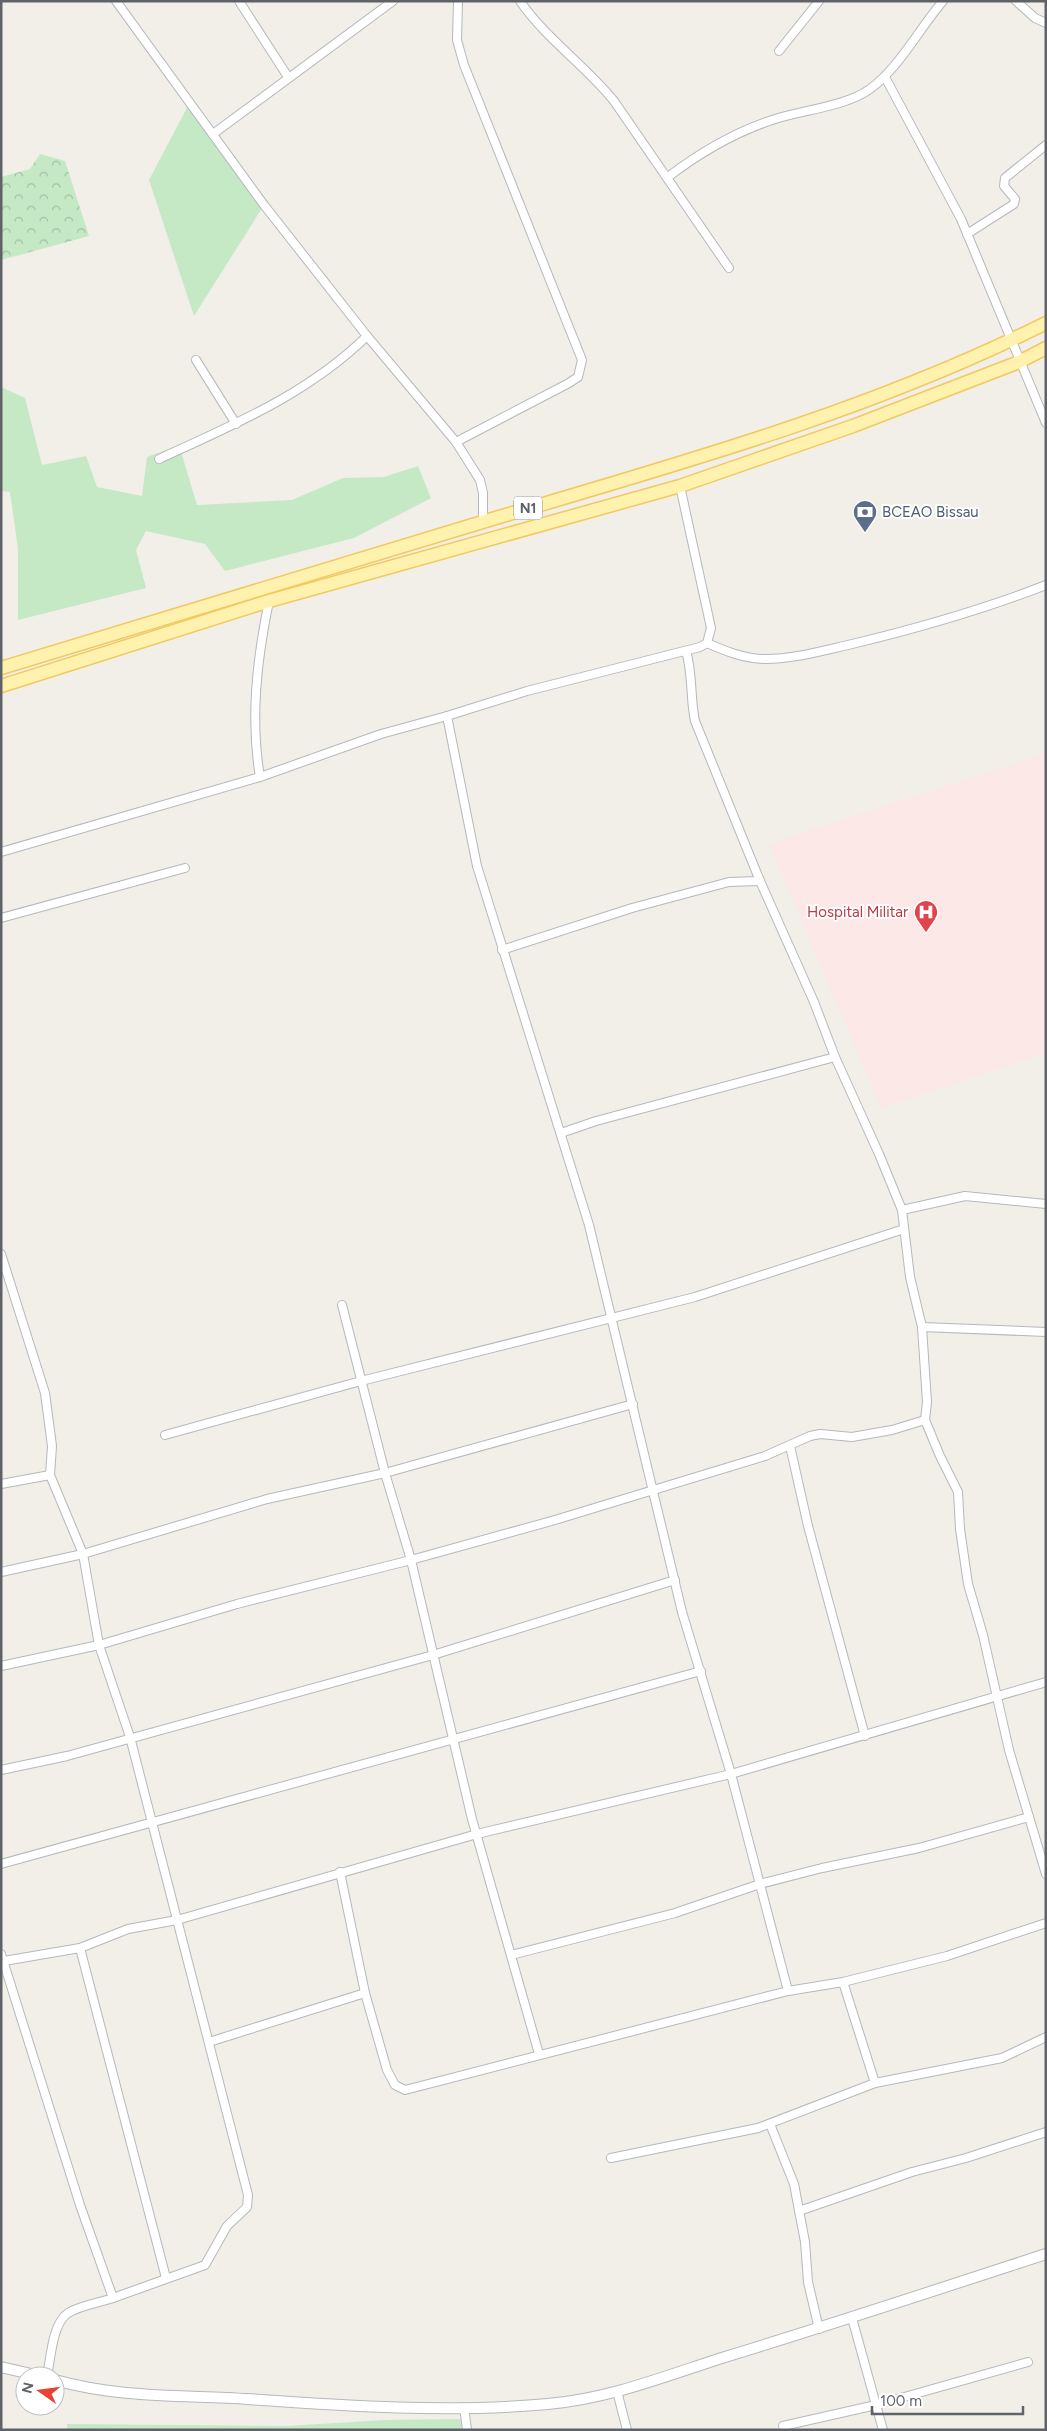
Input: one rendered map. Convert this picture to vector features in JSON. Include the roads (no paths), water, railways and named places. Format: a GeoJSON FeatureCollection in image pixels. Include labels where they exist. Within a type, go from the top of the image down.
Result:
{"type":"FeatureCollection","features":[{"type":"Feature","properties":{"kind":"main road","name":"N1"},"geometry":{"type":"LineString","coordinates":[[1,668],[483,521],[673,466],[846,410],[976,358],[1046,323]]}},
{"type":"Feature","properties":{"kind":"main road","name":"N1"},"geometry":{"type":"LineString","coordinates":[[1,686],[269,601],[680,486],[853,426],[1019,362],[1046,348]]}},
{"type":"Feature","properties":{"kind":"street"},"geometry":{"type":"LineString","coordinates":[[116,1],[264,205],[367,336],[456,442],[480,480],[483,493],[483,521]]}},
{"type":"Feature","properties":{"kind":"street"},"geometry":{"type":"LineString","coordinates":[[239,1],[288,77]]}},
{"type":"Feature","properties":{"kind":"street"},"geometry":{"type":"LineString","coordinates":[[212,134],[384,4],[393,1]]}},
{"type":"Feature","properties":{"kind":"street"},"geometry":{"type":"LineString","coordinates":[[456,442],[569,383],[578,377],[582,360],[462,58],[457,40],[458,1]]}},
{"type":"Feature","properties":{"kind":"street"},"geometry":{"type":"LineString","coordinates":[[520,1],[550,38],[597,80],[668,177],[729,268]]}},
{"type":"Feature","properties":{"kind":"street"},"geometry":{"type":"LineString","coordinates":[[779,51],[819,1]]}},
{"type":"Feature","properties":{"kind":"street"},"geometry":{"type":"LineString","coordinates":[[668,177],[694,158],[770,120],[853,97],[868,90],[885,77],[927,19],[943,1]]}},
{"type":"Feature","properties":{"kind":"street"},"geometry":{"type":"LineString","coordinates":[[1016,1],[1034,18],[1046,23]]}},
{"type":"Feature","properties":{"kind":"street"},"geometry":{"type":"LineString","coordinates":[[885,77],[967,234],[1046,423]]}},
{"type":"Feature","properties":{"kind":"street"},"geometry":{"type":"LineString","coordinates":[[967,234],[1014,204],[1015,200],[1004,186],[1005,178],[1046,145]]}},
{"type":"Feature","properties":{"kind":"street"},"geometry":{"type":"LineString","coordinates":[[159,459],[236,424],[316,378],[346,356],[367,336]]}},
{"type":"Feature","properties":{"kind":"street"},"geometry":{"type":"LineString","coordinates":[[196,360],[236,424]]}},
{"type":"Feature","properties":{"kind":"street"},"geometry":{"type":"LineString","coordinates":[[680,486],[710,616],[712,628],[707,643]]}},
{"type":"Feature","properties":{"kind":"street"},"geometry":{"type":"LineString","coordinates":[[1,852],[260,777],[381,734],[527,691],[686,651],[707,643],[750,658],[766,659],[791,656],[839,647],[936,622],[1046,585]]}},
{"type":"Feature","properties":{"kind":"street"},"geometry":{"type":"LineString","coordinates":[[260,777],[255,750],[255,692],[269,601]]}},
{"type":"Feature","properties":{"kind":"street"},"geometry":{"type":"LineString","coordinates":[[686,651],[690,672],[690,696],[695,721],[760,881],[814,1002],[835,1057],[902,1210],[910,1277],[922,1327],[927,1402],[925,1420],[958,1492],[963,1560],[995,1696],[1046,1874]]}},
{"type":"Feature","properties":{"kind":"street"},"geometry":{"type":"LineString","coordinates":[[447,716],[477,866],[589,1225],[682,1612],[731,1774],[788,1991]]}},
{"type":"Feature","properties":{"kind":"street"},"geometry":{"type":"LineString","coordinates":[[1,918],[185,868]]}},
{"type":"Feature","properties":{"kind":"street"},"geometry":{"type":"LineString","coordinates":[[502,950],[632,908],[729,882],[760,881]]}},
{"type":"Feature","properties":{"kind":"street"},"geometry":{"type":"LineString","coordinates":[[561,1134],[596,1122],[835,1057]]}},
{"type":"Feature","properties":{"kind":"street"},"geometry":{"type":"LineString","coordinates":[[902,1210],[965,1196],[1046,1204]]}},
{"type":"Feature","properties":{"kind":"street"},"geometry":{"type":"LineString","coordinates":[[165,1435],[361,1381],[611,1318],[750,1280],[904,1229]]}},
{"type":"Feature","properties":{"kind":"street"},"geometry":{"type":"LineString","coordinates":[[1,1254],[45,1393],[52,1446],[50,1475],[83,1554],[98,1645],[130,1737],[249,2202],[244,2212],[227,2226],[208,2263],[77,2310],[63,2319],[57,2330],[50,2366]]}},
{"type":"Feature","properties":{"kind":"street"},"geometry":{"type":"LineString","coordinates":[[342,1305],[385,1473],[411,1560],[452,1739],[539,2054]]}},
{"type":"Feature","properties":{"kind":"street"},"geometry":{"type":"LineString","coordinates":[[922,1327],[1046,1332]]}},
{"type":"Feature","properties":{"kind":"street"},"geometry":{"type":"LineString","coordinates":[[1,1572],[83,1554],[267,1499],[385,1473],[633,1404]]}},
{"type":"Feature","properties":{"kind":"street"},"geometry":{"type":"LineString","coordinates":[[1,1666],[98,1645],[237,1604],[411,1560],[654,1491],[790,1446],[820,1434],[852,1437],[892,1430],[925,1420]]}},
{"type":"Feature","properties":{"kind":"street"},"geometry":{"type":"LineString","coordinates":[[790,1446],[808,1526],[865,1736]]}},
{"type":"Feature","properties":{"kind":"street"},"geometry":{"type":"LineString","coordinates":[[1,1484],[50,1475]]}},
{"type":"Feature","properties":{"kind":"street"},"geometry":{"type":"LineString","coordinates":[[1,1770],[67,1756],[130,1737],[433,1655],[674,1580]]}},
{"type":"Feature","properties":{"kind":"street"},"geometry":{"type":"LineString","coordinates":[[1,1864],[153,1824],[452,1739],[701,1672]]}},
{"type":"Feature","properties":{"kind":"street"},"geometry":{"type":"LineString","coordinates":[[113,2298],[80,2205],[3,1958],[80,1948],[128,1929],[177,1920],[477,1834],[731,1774],[1046,1682]]}},
{"type":"Feature","properties":{"kind":"street"},"geometry":{"type":"LineString","coordinates":[[511,1955],[675,1913],[760,1884],[822,1868],[919,1848],[1029,1817]]}},
{"type":"Feature","properties":{"kind":"street"},"geometry":{"type":"LineString","coordinates":[[340,1872],[365,1993],[387,2070],[395,2085],[399,2088],[416,2089],[539,2054],[788,1991],[843,1982],[947,1956],[1046,1923]]}},
{"type":"Feature","properties":{"kind":"street"},"geometry":{"type":"LineString","coordinates":[[80,1948],[166,2278]]}},
{"type":"Feature","properties":{"kind":"street"},"geometry":{"type":"LineString","coordinates":[[843,1982],[875,2083]]}},
{"type":"Feature","properties":{"kind":"street"},"geometry":{"type":"LineString","coordinates":[[209,2042],[365,1993]]}},
{"type":"Feature","properties":{"kind":"street"},"geometry":{"type":"LineString","coordinates":[[610,2158],[770,2124],[875,2083],[1002,2058],[1046,2037]]}},
{"type":"Feature","properties":{"kind":"street"},"geometry":{"type":"LineString","coordinates":[[770,2124],[787,2163],[799,2212],[805,2242],[808,2282],[819,2328]]}},
{"type":"Feature","properties":{"kind":"street"},"geometry":{"type":"LineString","coordinates":[[799,2212],[912,2172],[966,2158],[1046,2132]]}},
{"type":"Feature","properties":{"kind":"street"},"geometry":{"type":"LineString","coordinates":[[65,2383],[136,2395],[207,2396],[355,2407],[464,2407],[549,2404],[617,2391],[852,2318],[1046,2254]]}},
{"type":"Feature","properties":{"kind":"street"},"geometry":{"type":"LineString","coordinates":[[852,2318],[883,2430]]}},
{"type":"Feature","properties":{"kind":"street"},"geometry":{"type":"LineString","coordinates":[[783,2426],[876,2405],[1028,2362]]}},
{"type":"Feature","properties":{"kind":"street"},"geometry":{"type":"LineString","coordinates":[[1,2366],[15,2370]]}},
{"type":"Feature","properties":{"kind":"street"},"geometry":{"type":"LineString","coordinates":[[617,2391],[628,2430]]}},
{"type":"Feature","properties":{"kind":"street"},"geometry":{"type":"LineString","coordinates":[[464,2407],[467,2430]]}},
{"type":"Feature","properties":{"kind":"place","name":"BCEAO Bissau"},"geometry":{"type":"Point","coordinates":[865,533]}},
{"type":"Feature","properties":{"kind":"place","name":"Hospital Militar"},"geometry":{"type":"Point","coordinates":[926,933]}}]}
